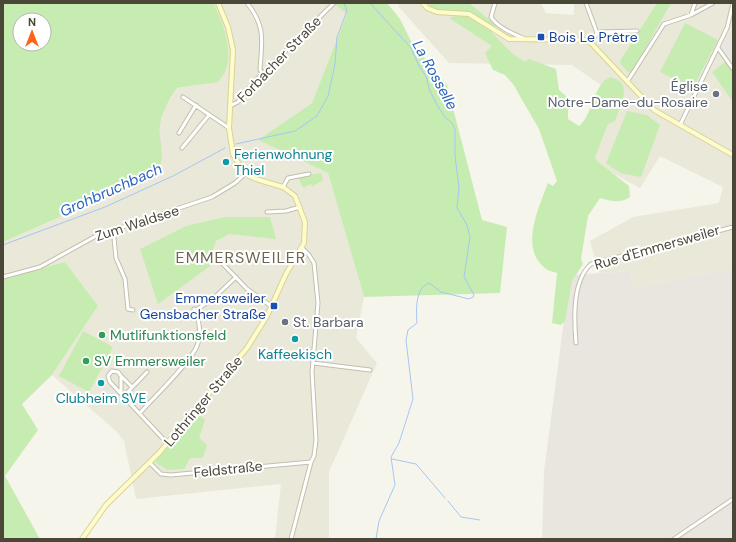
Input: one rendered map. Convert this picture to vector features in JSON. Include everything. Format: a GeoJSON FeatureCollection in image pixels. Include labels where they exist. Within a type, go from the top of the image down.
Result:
{"type":"FeatureCollection","features":[{"type":"Feature","properties":{"kind":"main road"},"geometry":{"type":"LineString","coordinates":[[218,3],[228,27],[233,50],[229,128],[236,159],[246,173],[259,180],[283,186],[295,196],[301,207],[306,232],[302,248]]}},
{"type":"Feature","properties":{"kind":"main road"},"geometry":{"type":"LineString","coordinates":[[423,3],[427,8],[437,12],[469,14],[509,38],[580,39],[591,43],[654,110],[733,155]]}},
{"type":"Feature","properties":{"kind":"main road","name":"Lothringer Straße"},"geometry":{"type":"LineString","coordinates":[[82,539],[106,505],[128,482],[150,463],[247,348],[271,306],[286,274],[302,248]]}},
{"type":"Feature","properties":{"kind":"street"},"geometry":{"type":"LineString","coordinates":[[247,3],[259,22],[263,35],[260,70],[262,74]]}},
{"type":"Feature","properties":{"kind":"street","name":"Forbacher Straße"},"geometry":{"type":"LineString","coordinates":[[230,106],[238,102],[262,74],[334,3]]}},
{"type":"Feature","properties":{"kind":"street"},"geometry":{"type":"LineString","coordinates":[[495,3],[491,17],[493,20],[510,32],[527,39]]}},
{"type":"Feature","properties":{"kind":"street"},"geometry":{"type":"LineString","coordinates":[[586,3],[597,33]]}},
{"type":"Feature","properties":{"kind":"street"},"geometry":{"type":"LineString","coordinates":[[691,15],[695,3]]}},
{"type":"Feature","properties":{"kind":"street"},"geometry":{"type":"LineString","coordinates":[[627,82],[664,24],[691,15],[713,3]]}},
{"type":"Feature","properties":{"kind":"street"},"geometry":{"type":"LineString","coordinates":[[680,125],[727,28],[733,3]]}},
{"type":"Feature","properties":{"kind":"street"},"geometry":{"type":"LineString","coordinates":[[597,33],[636,31]]}},
{"type":"Feature","properties":{"kind":"street"},"geometry":{"type":"LineString","coordinates":[[591,43],[597,33]]}},
{"type":"Feature","properties":{"kind":"street"},"geometry":{"type":"LineString","coordinates":[[718,48],[733,69]]}},
{"type":"Feature","properties":{"kind":"street"},"geometry":{"type":"LineString","coordinates":[[183,97],[229,128]]}},
{"type":"Feature","properties":{"kind":"street"},"geometry":{"type":"LineString","coordinates":[[179,133],[196,105]]}},
{"type":"Feature","properties":{"kind":"street"},"geometry":{"type":"LineString","coordinates":[[182,148],[209,114]]}},
{"type":"Feature","properties":{"kind":"street","name":"Zum Waldsee"},"geometry":{"type":"LineString","coordinates":[[3,277],[40,267],[96,236],[111,230],[200,202],[221,192],[246,173]]}},
{"type":"Feature","properties":{"kind":"street"},"geometry":{"type":"LineString","coordinates":[[283,186],[288,178],[309,174]]}},
{"type":"Feature","properties":{"kind":"street"},"geometry":{"type":"LineString","coordinates":[[267,212],[286,211],[301,207]]}},
{"type":"Feature","properties":{"kind":"street","name":"Rue d'Emmersweiler"},"geometry":{"type":"LineString","coordinates":[[576,343],[574,307],[583,275],[591,264],[733,227]]}},
{"type":"Feature","properties":{"kind":"street"},"geometry":{"type":"LineString","coordinates":[[111,230],[114,238],[116,258],[124,279],[128,309],[133,310]]}},
{"type":"Feature","properties":{"kind":"street"},"geometry":{"type":"LineString","coordinates":[[291,539],[311,462],[314,456],[316,440],[312,372],[318,315],[315,267],[309,255],[302,248]]}},
{"type":"Feature","properties":{"kind":"street"},"geometry":{"type":"LineString","coordinates":[[221,262],[259,299],[271,306]]}},
{"type":"Feature","properties":{"kind":"street"},"geometry":{"type":"LineString","coordinates":[[140,413],[189,359],[196,348],[200,332],[195,310],[216,296],[236,278]]}},
{"type":"Feature","properties":{"kind":"street"},"geometry":{"type":"LineString","coordinates":[[313,363],[370,370]]}},
{"type":"Feature","properties":{"kind":"street"},"geometry":{"type":"LineString","coordinates":[[132,387],[115,371],[110,373],[108,376],[110,382],[167,443]]}},
{"type":"Feature","properties":{"kind":"street"},"geometry":{"type":"LineString","coordinates":[[124,396],[148,372]]}},
{"type":"Feature","properties":{"kind":"street"},"geometry":{"type":"LineString","coordinates":[[121,376],[121,393]]}},
{"type":"Feature","properties":{"kind":"street","name":"Feldstraße"},"geometry":{"type":"LineString","coordinates":[[150,463],[161,474],[171,475],[311,462]]}},
{"type":"Feature","properties":{"kind":"street"},"geometry":{"type":"LineString","coordinates":[[674,539],[733,499]]}},
{"type":"Feature","properties":{"kind":"shaded area"},"geometry":{"type":"Polygon","coordinates":[[[213,3],[333,3],[348,14],[312,103],[258,140],[328,173],[364,297],[356,338],[377,363],[329,472],[329,539],[275,539],[281,484],[136,499],[124,441],[117,432],[52,375],[98,306],[65,262],[3,278],[3,242],[69,213],[159,167],[162,150],[159,136],[164,110],[177,88],[205,84],[219,14],[213,3]]]}},
{"type":"Feature","properties":{"kind":"shaded area"},"geometry":{"type":"Polygon","coordinates":[[[401,3],[541,3],[546,13],[574,15],[574,3],[733,3],[733,268],[633,288],[631,271],[599,273],[590,241],[633,217],[719,203],[723,187],[660,156],[640,188],[590,161],[618,97],[572,65],[449,63],[398,6],[401,3]]]}},
{"type":"Feature","properties":{"kind":"shaded area"},"geometry":{"type":"Polygon","coordinates":[[[733,34],[733,67],[722,50],[724,41],[733,34]]]}},
{"type":"Feature","properties":{"kind":"shaded area"},"geometry":{"type":"Polygon","coordinates":[[[733,268],[733,539],[542,539],[544,471],[570,275],[631,271],[633,288],[733,268]]]}},
{"type":"Feature","properties":{"kind":"shaded area"},"geometry":{"type":"Polygon","coordinates":[[[106,385],[115,390],[106,408],[95,402],[106,385]]]}},
{"type":"Feature","properties":{"kind":"green space"},"geometry":{"type":"Polygon","coordinates":[[[3,3],[213,3],[224,27],[228,46],[225,72],[218,82],[177,88],[174,92],[166,106],[161,121],[160,131],[162,158],[159,167],[69,213],[3,242],[3,3]]]}},
{"type":"Feature","properties":{"kind":"green space"},"geometry":{"type":"Polygon","coordinates":[[[333,3],[387,3],[400,19],[412,43],[447,85],[482,220],[507,227],[500,293],[364,297],[328,173],[258,140],[312,103],[347,14],[333,3]]]}},
{"type":"Feature","properties":{"kind":"green space"},"geometry":{"type":"Polygon","coordinates":[[[427,3],[469,3],[496,25],[492,33],[513,54],[525,62],[529,59],[556,69],[559,90],[572,101],[568,108],[568,119],[579,126],[588,114],[596,92],[605,81],[611,77],[619,81],[624,88],[620,108],[615,121],[608,124],[595,157],[597,161],[629,186],[630,197],[623,201],[612,201],[600,198],[588,216],[581,259],[583,264],[572,281],[565,321],[561,325],[552,323],[557,273],[549,271],[545,268],[537,260],[533,250],[533,227],[536,215],[548,183],[553,186],[557,181],[539,129],[513,84],[505,75],[493,70],[485,53],[492,46],[449,18],[456,16],[451,11],[438,10],[427,3]]]}},
{"type":"Feature","properties":{"kind":"green space"},"geometry":{"type":"Polygon","coordinates":[[[657,3],[671,3],[635,67],[629,73],[622,66],[620,61],[657,3]]]}},
{"type":"Feature","properties":{"kind":"green space"},"geometry":{"type":"Polygon","coordinates":[[[685,23],[718,40],[693,88],[660,72],[685,23]]]}},
{"type":"Feature","properties":{"kind":"green space"},"geometry":{"type":"Polygon","coordinates":[[[726,61],[733,71],[733,102],[712,72],[726,61]]]}},
{"type":"Feature","properties":{"kind":"green space"},"geometry":{"type":"Polygon","coordinates":[[[627,111],[647,115],[660,125],[641,177],[620,173],[606,163],[627,111]]]}},
{"type":"Feature","properties":{"kind":"green space"},"geometry":{"type":"Polygon","coordinates":[[[321,173],[323,180],[312,187],[311,184],[303,188],[298,177],[321,173]]]}},
{"type":"Feature","properties":{"kind":"green space"},"geometry":{"type":"Polygon","coordinates":[[[225,217],[270,217],[276,239],[229,234],[216,241],[211,255],[217,261],[158,304],[140,249],[186,226],[225,217]]]}},
{"type":"Feature","properties":{"kind":"green space"},"geometry":{"type":"Polygon","coordinates":[[[65,262],[98,306],[52,375],[22,404],[38,430],[5,476],[40,539],[3,539],[3,278],[65,262]]]}},
{"type":"Feature","properties":{"kind":"green space","name":"SV Emmersweiler"},"geometry":{"type":"Polygon","coordinates":[[[83,331],[113,347],[89,392],[59,376],[83,331]]]}},
{"type":"Feature","properties":{"kind":"green space"},"geometry":{"type":"Polygon","coordinates":[[[197,413],[205,420],[199,438],[207,445],[203,458],[190,458],[184,469],[167,470],[155,462],[197,413]]]}},
{"type":"Feature","properties":{"kind":"waterway","name":"Grohbruchbach"},"geometry":{"type":"LineString","coordinates":[[236,144],[295,131],[317,116],[328,96],[335,64],[337,37],[347,11],[344,3]]}},
{"type":"Feature","properties":{"kind":"waterway","name":"La Rosselle"},"geometry":{"type":"LineString","coordinates":[[370,3],[411,48],[419,66],[426,76],[429,89],[437,105],[455,129],[455,156],[459,188],[457,208],[467,225],[470,237],[464,277],[474,295],[469,299],[441,292],[429,283],[421,290],[417,300],[417,323],[408,330],[406,340],[413,399],[399,443],[391,457],[395,485],[379,521],[376,539]]}},
{"type":"Feature","properties":{"kind":"waterway","name":"Grohbruchbach"},"geometry":{"type":"LineString","coordinates":[[3,245],[105,207],[173,176],[225,148]]}},
{"type":"Feature","properties":{"kind":"waterway"},"geometry":{"type":"LineString","coordinates":[[392,459],[416,464],[445,498]]}},
{"type":"Feature","properties":{"kind":"waterway"},"geometry":{"type":"LineString","coordinates":[[448,501],[461,517],[480,520]]}},
{"type":"Feature","properties":{"kind":"place","name":"Bois Le Prêtre"},"geometry":{"type":"Point","coordinates":[541,37]}},
{"type":"Feature","properties":{"kind":"place","name":"Église Notre-Dame-du-Rosaire"},"geometry":{"type":"Point","coordinates":[716,94]}},
{"type":"Feature","properties":{"kind":"place","name":"Ferienwohnung Thiel"},"geometry":{"type":"Point","coordinates":[226,162]}},
{"type":"Feature","properties":{"kind":"place","name":"Emmersweiler Gensbacher Straße"},"geometry":{"type":"Point","coordinates":[274,306]}},
{"type":"Feature","properties":{"kind":"place","name":"St. Barbara"},"geometry":{"type":"Point","coordinates":[285,322]}},
{"type":"Feature","properties":{"kind":"place","name":"Mutlifunktionsfeld"},"geometry":{"type":"Point","coordinates":[102,335]}},
{"type":"Feature","properties":{"kind":"place","name":"Kaffeekisch"},"geometry":{"type":"Point","coordinates":[295,339]}},
{"type":"Feature","properties":{"kind":"place","name":"SV Emmersweiler"},"geometry":{"type":"Point","coordinates":[86,361]}},
{"type":"Feature","properties":{"kind":"place","name":"Clubheim SVE"},"geometry":{"type":"Point","coordinates":[101,383]}},
{"type":"Feature","properties":{"kind":"district","name":"EMMERSWEILER"},"geometry":{"type":"Point","coordinates":[241,257]}}]}
